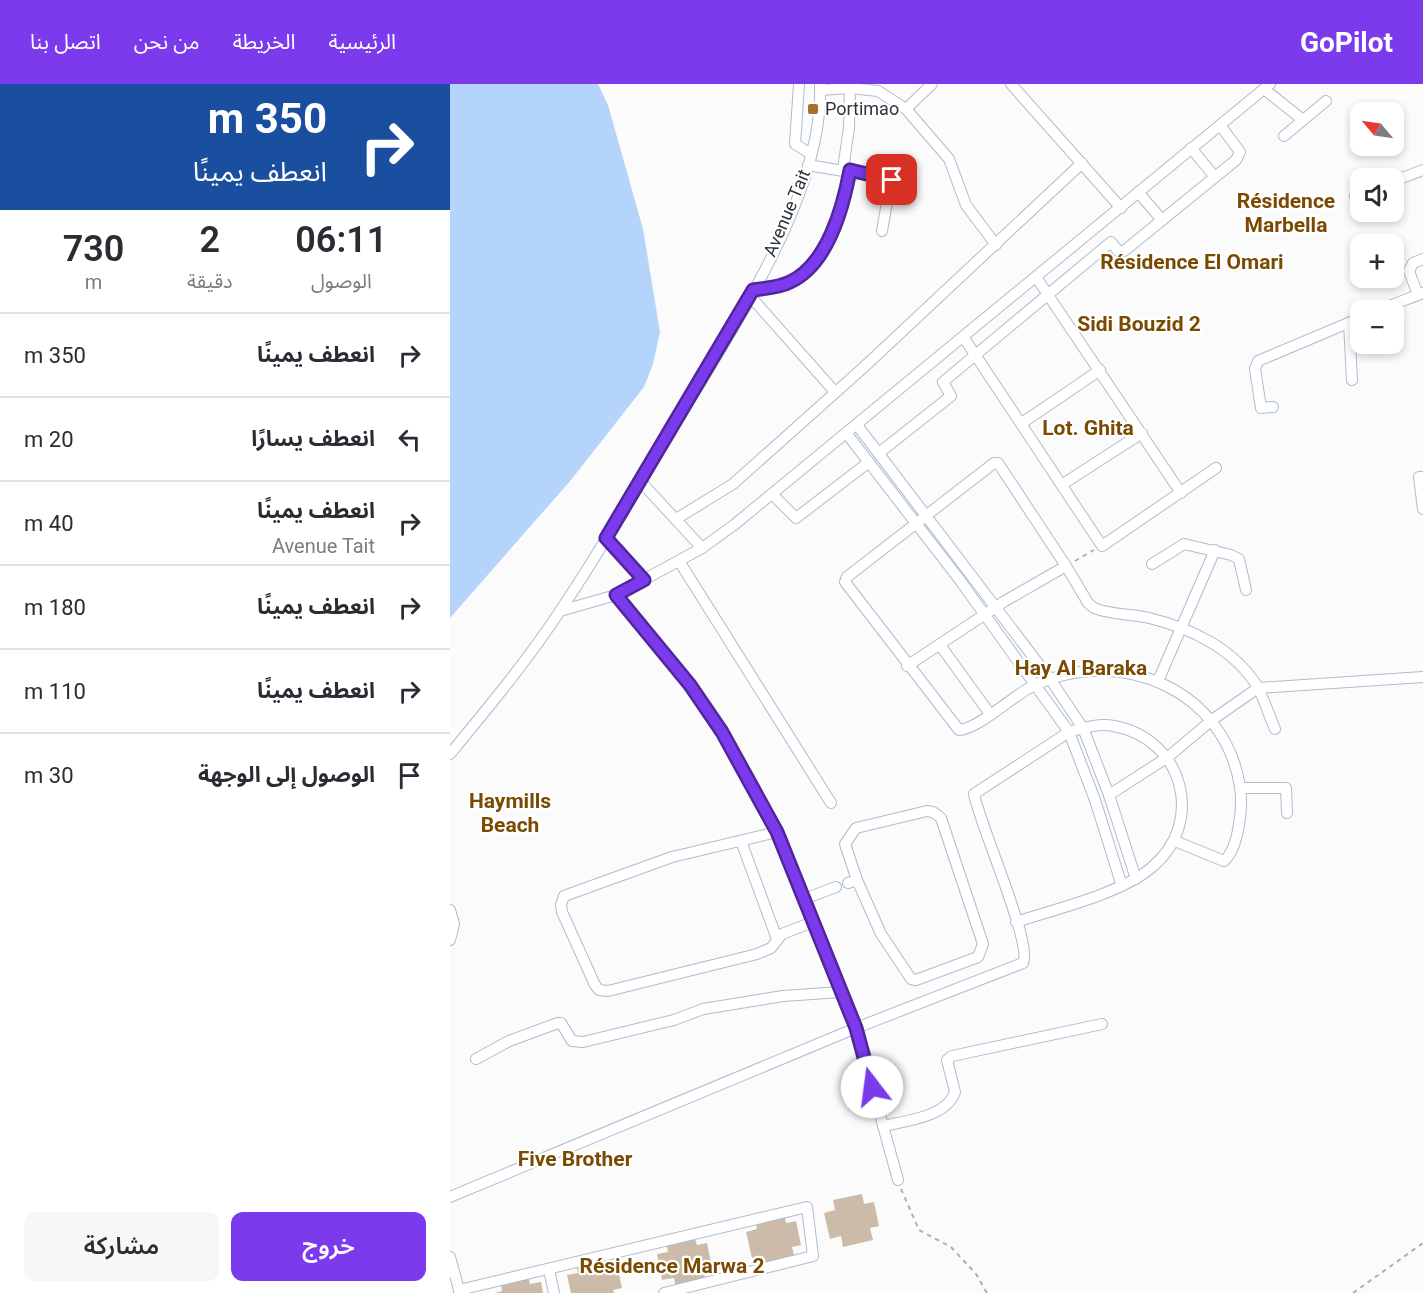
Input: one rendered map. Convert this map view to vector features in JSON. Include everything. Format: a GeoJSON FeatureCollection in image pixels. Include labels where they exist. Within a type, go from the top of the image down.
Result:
{"type":"FeatureCollection","features":[{"type":"Feature","properties":{"kind":"street"},"geometry":{"type":"LineString","coordinates":[[799,84],[795,144],[810,159],[892,180],[882,231]]}},
{"type":"Feature","properties":{"kind":"street"},"geometry":{"type":"LineString","coordinates":[[906,109],[932,84]]}},
{"type":"Feature","properties":{"kind":"street"},"geometry":{"type":"LineString","coordinates":[[1011,84],[1121,208]]}},
{"type":"Feature","properties":{"kind":"street"},"geometry":{"type":"LineString","coordinates":[[835,393],[751,293],[791,282],[815,262],[824,247],[840,207],[846,170],[851,86]]}},
{"type":"Feature","properties":{"kind":"street"},"geometry":{"type":"LineString","coordinates":[[820,87],[851,86],[884,93],[906,109],[949,159],[966,205],[996,245]]}},
{"type":"Feature","properties":{"kind":"street"},"geometry":{"type":"LineString","coordinates":[[560,611],[616,595],[644,580],[702,548],[774,496],[1267,86],[1303,120]]}},
{"type":"Feature","properties":{"kind":"street","name":"Avenue Tait"},"geometry":{"type":"LineString","coordinates":[[450,754],[517,671],[560,611],[641,482],[751,293],[798,196],[810,159],[819,111],[820,87]]}},
{"type":"Feature","properties":{"kind":"street"},"geometry":{"type":"LineString","coordinates":[[1284,136],[1326,101]]}},
{"type":"Feature","properties":{"kind":"street"},"geometry":{"type":"LineString","coordinates":[[1098,226],[1121,253],[1236,160],[1240,152],[1220,125]]}},
{"type":"Feature","properties":{"kind":"street"},"geometry":{"type":"LineString","coordinates":[[1191,148],[1215,177]]}},
{"type":"Feature","properties":{"kind":"street"},"geometry":{"type":"LineString","coordinates":[[676,519],[733,484],[996,245],[1082,163]]}},
{"type":"Feature","properties":{"kind":"street"},"geometry":{"type":"LineString","coordinates":[[1404,177],[1423,170]]}},
{"type":"Feature","properties":{"kind":"street"},"geometry":{"type":"LineString","coordinates":[[1138,192],[1162,220]]}},
{"type":"Feature","properties":{"kind":"street"},"geometry":{"type":"LineString","coordinates":[[943,382],[1111,242]]}},
{"type":"Feature","properties":{"kind":"street"},"geometry":{"type":"LineString","coordinates":[[1404,300],[1420,294],[1408,271],[1413,263],[1423,259]]}},
{"type":"Feature","properties":{"kind":"street"},"geometry":{"type":"LineString","coordinates":[[1036,278],[1181,493]]}},
{"type":"Feature","properties":{"kind":"street"},"geometry":{"type":"LineString","coordinates":[[1273,407],[1261,408],[1255,369],[1257,361],[1349,323],[1352,380]]}},
{"type":"Feature","properties":{"kind":"street"},"geometry":{"type":"LineString","coordinates":[[964,339],[1063,484],[1102,546],[1216,468]]}},
{"type":"Feature","properties":{"kind":"street"},"geometry":{"type":"LineString","coordinates":[[879,453],[951,396],[930,365]]}},
{"type":"Feature","properties":{"kind":"street"},"geometry":{"type":"LineString","coordinates":[[1022,423],[1100,370]]}},
{"type":"Feature","properties":{"kind":"street"},"geometry":{"type":"LineString","coordinates":[[857,425],[926,516],[990,611],[1035,684],[1069,732],[1095,800],[1122,886]]}},
{"type":"Feature","properties":{"kind":"street"},"geometry":{"type":"LineString","coordinates":[[1063,484],[1142,433]]}},
{"type":"Feature","properties":{"kind":"street"},"geometry":{"type":"LineString","coordinates":[[847,434],[916,523],[1050,679],[1083,728],[1109,795],[1136,879]]}},
{"type":"Feature","properties":{"kind":"street"},"geometry":{"type":"LineString","coordinates":[[774,496],[796,518],[869,462]]}},
{"type":"Feature","properties":{"kind":"street"},"geometry":{"type":"LineString","coordinates":[[1175,840],[1221,860],[1226,860],[1238,832],[1241,788],[1234,765],[1212,720],[1182,695],[1158,681],[1128,672],[1093,669],[1035,684],[990,714],[959,730],[907,666],[845,582],[847,577],[994,463],[998,463],[1088,603],[1094,608],[1150,618],[1197,634],[1246,670],[1258,688],[1275,729]]}},
{"type":"Feature","properties":{"kind":"street"},"geometry":{"type":"LineString","coordinates":[[1423,477],[1419,477],[1423,509]]}},
{"type":"Feature","properties":{"kind":"street"},"geometry":{"type":"LineString","coordinates":[[641,482],[702,548]]}},
{"type":"Feature","properties":{"kind":"street"},"geometry":{"type":"LineString","coordinates":[[606,538],[644,580]]}},
{"type":"Feature","properties":{"kind":"street"},"geometry":{"type":"LineString","coordinates":[[1152,564],[1184,543],[1215,550],[1239,559],[1246,590]]}},
{"type":"Feature","properties":{"kind":"street"},"geometry":{"type":"LineString","coordinates":[[1158,681],[1215,550]]}},
{"type":"Feature","properties":{"kind":"street"},"geometry":{"type":"LineString","coordinates":[[679,561],[831,803]]}},
{"type":"Feature","properties":{"kind":"street"},"geometry":{"type":"LineString","coordinates":[[907,666],[990,611],[1066,566]]}},
{"type":"Feature","properties":{"kind":"street"},"geometry":{"type":"LineString","coordinates":[[616,595],[690,685],[722,732],[777,832],[856,1028],[898,1180]]}},
{"type":"Feature","properties":{"kind":"street"},"geometry":{"type":"LineString","coordinates":[[939,645],[990,714]]}},
{"type":"Feature","properties":{"kind":"street"},"geometry":{"type":"LineString","coordinates":[[1109,795],[1168,757],[1212,720],[1258,688],[1423,677]]}},
{"type":"Feature","properties":{"kind":"street"},"geometry":{"type":"LineString","coordinates":[[450,1197],[856,1028],[1023,963],[1025,955],[1016,922],[974,794],[1069,732],[1083,728],[1113,726],[1127,730],[1168,757],[1176,771],[1183,807],[1175,840],[1151,868],[1122,886],[1016,922]]}},
{"type":"Feature","properties":{"kind":"street"},"geometry":{"type":"LineString","coordinates":[[1241,788],[1286,788],[1287,813]]}},
{"type":"Feature","properties":{"kind":"street"},"geometry":{"type":"LineString","coordinates":[[927,811],[938,814],[983,944],[981,954],[916,980],[910,979],[881,934],[852,881],[845,844],[856,828],[927,811]]}},
{"type":"Feature","properties":{"kind":"street"},"geometry":{"type":"LineString","coordinates":[[777,832],[672,857],[618,874],[564,896],[561,905],[562,912],[595,985],[603,991],[617,990],[748,957],[771,948],[782,934],[813,922]]}},
{"type":"Feature","properties":{"kind":"street"},"geometry":{"type":"LineString","coordinates":[[741,841],[777,939]]}},
{"type":"Feature","properties":{"kind":"street"},"geometry":{"type":"LineString","coordinates":[[804,899],[836,887]]}},
{"type":"Feature","properties":{"kind":"street"},"geometry":{"type":"LineString","coordinates":[[450,910],[454,924],[450,940]]}},
{"type":"Feature","properties":{"kind":"street"},"geometry":{"type":"LineString","coordinates":[[476,1059],[509,1041],[558,1023],[561,1023],[572,1041],[583,1042],[674,1020],[703,1010],[783,996],[841,992]]}},
{"type":"Feature","properties":{"kind":"street"},"geometry":{"type":"LineString","coordinates":[[883,1126],[927,1115],[947,1105],[955,1092],[947,1065],[947,1060],[952,1056],[1102,1024]]}},
{"type":"Feature","properties":{"kind":"street"},"geometry":{"type":"LineString","coordinates":[[450,1257],[460,1291],[807,1207],[813,1256],[664,1293]]}},
{"type":"Feature","properties":{"kind":"street"},"geometry":{"type":"LineString","coordinates":[[549,1269],[554,1293]]}},
{"type":"Feature","properties":{"kind":"path"},"geometry":{"type":"LineString","coordinates":[[1066,566],[1102,546]]}},
{"type":"Feature","properties":{"kind":"path"},"geometry":{"type":"LineString","coordinates":[[898,1180],[919,1230],[951,1247],[976,1274],[987,1293]]}},
{"type":"Feature","properties":{"kind":"path"},"geometry":{"type":"LineString","coordinates":[[1353,1293],[1423,1243]]}},
{"type":"Feature","properties":{"kind":"water"},"geometry":{"type":"Polygon","coordinates":[[[450,84],[598,84],[608,105],[643,229],[660,332],[653,364],[644,387],[571,480],[450,618],[450,84]]]}},
{"type":"Feature","properties":{"kind":"building"},"geometry":{"type":"Polygon","coordinates":[[[862,1194],[864,1204],[874,1202],[879,1226],[870,1228],[873,1240],[843,1247],[841,1236],[830,1239],[824,1213],[835,1210],[833,1200],[862,1194]]]}},
{"type":"Feature","properties":{"kind":"building"},"geometry":{"type":"Polygon","coordinates":[[[784,1213],[786,1223],[796,1221],[801,1245],[792,1247],[795,1259],[765,1266],[763,1256],[752,1258],[746,1232],[757,1229],[755,1219],[784,1213]]]}},
{"type":"Feature","properties":{"kind":"building"},"geometry":{"type":"Polygon","coordinates":[[[694,1235],[697,1245],[707,1243],[712,1267],[703,1269],[706,1282],[676,1288],[674,1278],[662,1280],[657,1254],[668,1252],[666,1242],[694,1235]]]}},
{"type":"Feature","properties":{"kind":"building"},"geometry":{"type":"Polygon","coordinates":[[[605,1257],[607,1267],[617,1265],[622,1288],[613,1290],[614,1293],[571,1293],[567,1275],[578,1273],[576,1263],[605,1257]]]}},
{"type":"Feature","properties":{"kind":"building"},"geometry":{"type":"Polygon","coordinates":[[[528,1274],[530,1284],[541,1282],[543,1293],[495,1293],[502,1291],[500,1280],[528,1274]]]}},
{"type":"Feature","properties":{"kind":"place","name":"Portimao"},"geometry":{"type":"Point","coordinates":[813,109]}},
{"type":"Feature","properties":{"kind":"district","name":"Résidence Marbella"},"geometry":{"type":"Point","coordinates":[1286,213]}},
{"type":"Feature","properties":{"kind":"district","name":"Résidence El Omari"},"geometry":{"type":"Point","coordinates":[1192,262]}},
{"type":"Feature","properties":{"kind":"district","name":"Sidi Bouzid 2"},"geometry":{"type":"Point","coordinates":[1139,324]}},
{"type":"Feature","properties":{"kind":"district","name":"Lot. Ghita"},"geometry":{"type":"Point","coordinates":[1088,428]}},
{"type":"Feature","properties":{"kind":"district","name":"Hay Al Baraka"},"geometry":{"type":"Point","coordinates":[1081,668]}},
{"type":"Feature","properties":{"kind":"district","name":"Haymills Beach"},"geometry":{"type":"Point","coordinates":[510,813]}},
{"type":"Feature","properties":{"kind":"district","name":"Five Brother"},"geometry":{"type":"Point","coordinates":[575,1159]}},
{"type":"Feature","properties":{"kind":"district","name":"Résidence Marwa 2"},"geometry":{"type":"Point","coordinates":[672,1266]}},
{"type":"Feature","properties":{"kind":"route"},"geometry":{"type":"LineString","coordinates":[[872,1087],[856,1028],[777,832],[722,732],[690,685],[616,595],[644,580],[606,538],[716,357],[753,290],[791,282],[815,262],[824,247],[843,199],[850,170],[892,180]]}}]}
